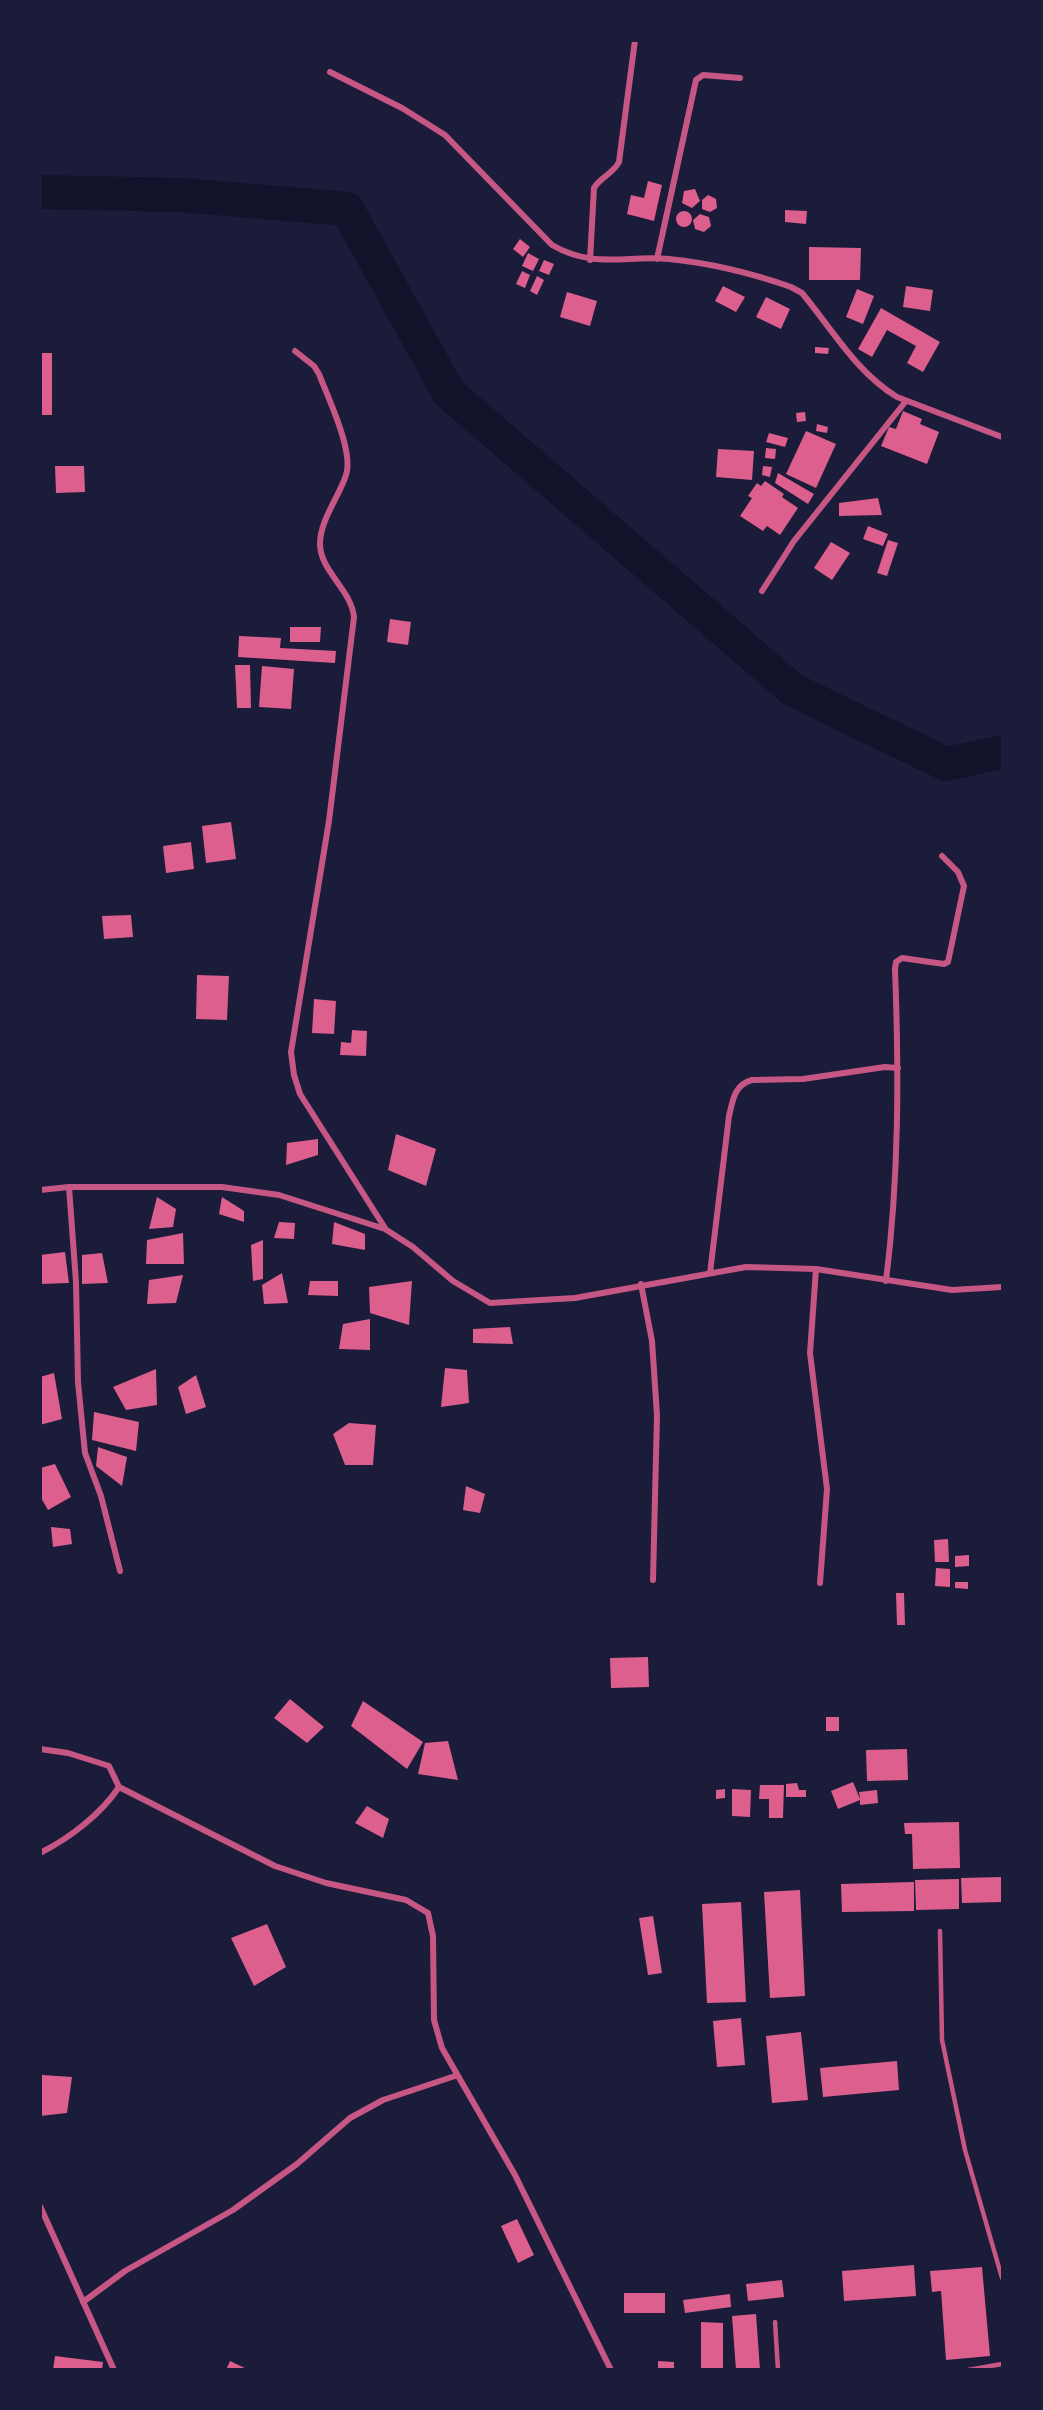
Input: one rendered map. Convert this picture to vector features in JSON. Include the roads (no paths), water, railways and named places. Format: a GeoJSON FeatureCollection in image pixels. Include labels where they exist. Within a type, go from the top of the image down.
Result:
{"type":"FeatureCollection","features":[{"type":"Feature","properties":{"kind":"street"},"geometry":{"type":"LineString","coordinates":[[590,260],[594,188],[597,183],[613,172],[619,162],[635,40]]}},
{"type":"Feature","properties":{"kind":"street"},"geometry":{"type":"LineString","coordinates":[[330,72],[402,108],[445,135],[552,245],[564,252],[590,260],[683,261],[791,287],[802,293],[874,381],[906,401],[1002,437]]}},
{"type":"Feature","properties":{"kind":"street"},"geometry":{"type":"LineString","coordinates":[[657,259],[696,80],[702,75],[740,78]]}},
{"type":"Feature","properties":{"kind":"street"},"geometry":{"type":"LineString","coordinates":[[295,351],[314,366],[319,374],[347,456],[346,476],[320,541],[323,560],[346,593],[354,617],[329,821],[291,1052],[294,1075],[300,1094],[385,1229]]}},
{"type":"Feature","properties":{"kind":"street"},"geometry":{"type":"LineString","coordinates":[[762,591],[794,541],[906,401]]}},
{"type":"Feature","properties":{"kind":"street"},"geometry":{"type":"LineString","coordinates":[[886,1281],[895,1208],[898,1068],[897,962],[902,958],[910,957],[944,964],[950,956],[963,886],[958,872],[942,856]]}},
{"type":"Feature","properties":{"kind":"street"},"geometry":{"type":"LineString","coordinates":[[710,1273],[729,1116],[735,1092],[742,1083],[752,1080],[832,1076],[885,1067],[898,1068]]}},
{"type":"Feature","properties":{"kind":"street"},"geometry":{"type":"LineString","coordinates":[[69,1186],[76,1282],[78,1382],[85,1453],[101,1496],[120,1571]]}},
{"type":"Feature","properties":{"kind":"street"},"geometry":{"type":"LineString","coordinates":[[40,1190],[69,1186],[233,1189],[279,1195],[385,1229],[413,1247],[453,1281],[490,1303],[575,1298],[641,1284],[746,1267],[816,1269],[952,1290],[1002,1287]]}},
{"type":"Feature","properties":{"kind":"street"},"geometry":{"type":"LineString","coordinates":[[816,1269],[810,1353],[827,1489],[820,1583]]}},
{"type":"Feature","properties":{"kind":"street"},"geometry":{"type":"LineString","coordinates":[[641,1284],[652,1341],[657,1415],[652,1580]]}},
{"type":"Feature","properties":{"kind":"street"},"geometry":{"type":"LineString","coordinates":[[40,1749],[68,1753],[110,1766],[120,1786],[275,1866],[326,1883],[406,1900],[428,1913],[433,1935],[436,2028],[442,2048],[455,2076],[515,2175],[611,2370]]}},
{"type":"Feature","properties":{"kind":"street"},"geometry":{"type":"LineString","coordinates":[[40,1853],[65,1840],[110,1800],[120,1786]]}},
{"type":"Feature","properties":{"kind":"street"},"geometry":{"type":"LineString","coordinates":[[83,2301],[125,2271],[233,2210],[297,2164],[350,2118],[383,2100],[455,2076]]}},
{"type":"Feature","properties":{"kind":"street"},"geometry":{"type":"LineString","coordinates":[[40,2206],[114,2370]]}},
{"type":"Feature","properties":{"kind":"lane"},"geometry":{"type":"LineString","coordinates":[[940,1931],[942,2040],[964,2150],[1002,2278]]}},
{"type":"Feature","properties":{"kind":"lane"},"geometry":{"type":"LineString","coordinates":[[776,2322],[778,2370]]}},
{"type":"Feature","properties":{"kind":"lane"},"geometry":{"type":"LineString","coordinates":[[968,2370],[1002,2364]]}},
{"type":"Feature","properties":{"kind":"waterway"},"geometry":{"type":"LineString","coordinates":[[40,192],[181,195],[347,209],[449,393],[793,690],[946,764],[1002,752]]}}]}
